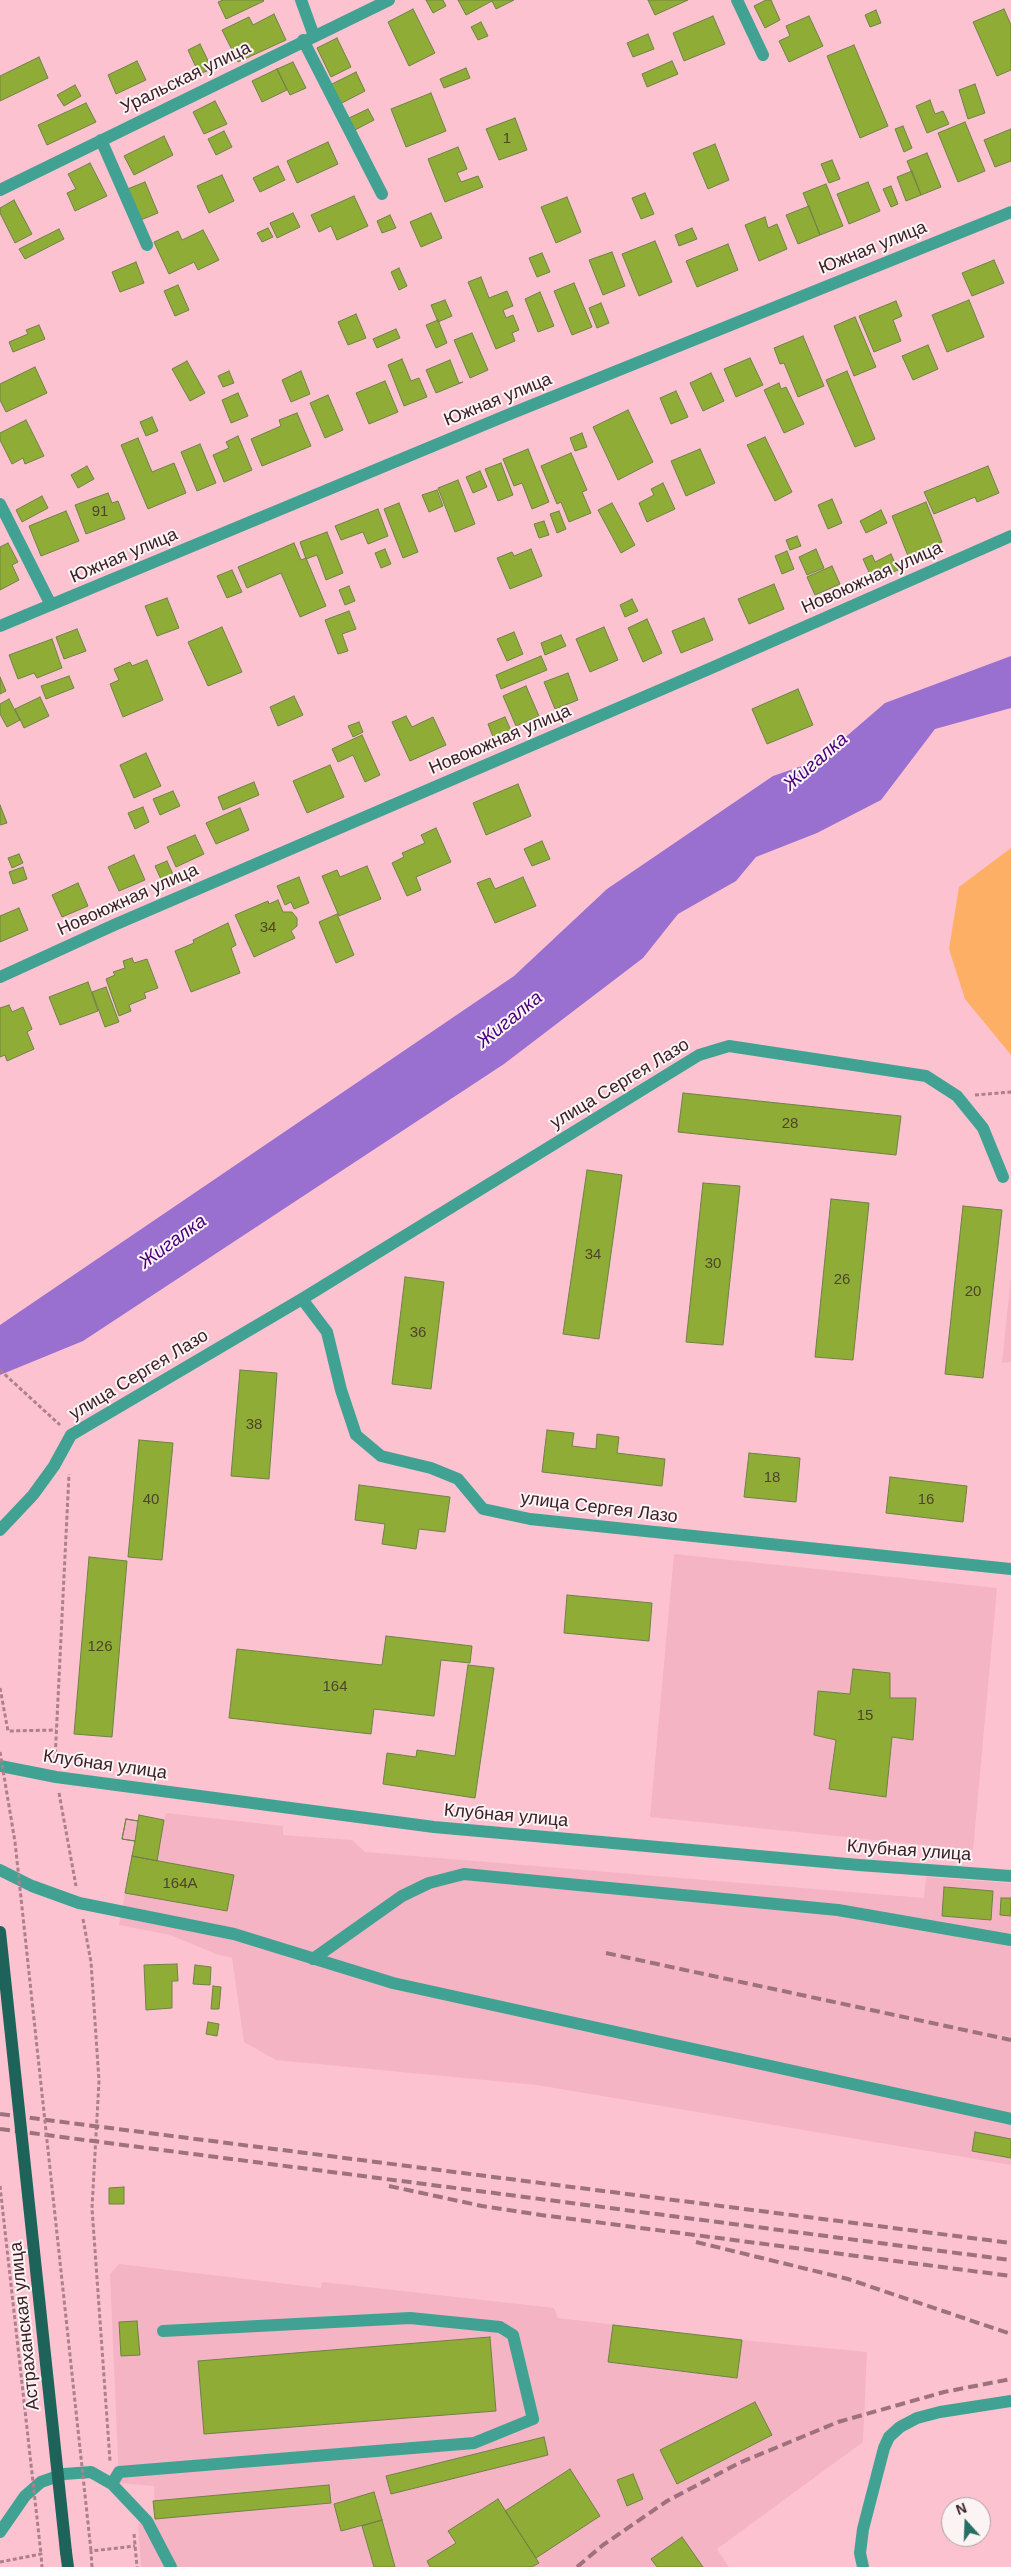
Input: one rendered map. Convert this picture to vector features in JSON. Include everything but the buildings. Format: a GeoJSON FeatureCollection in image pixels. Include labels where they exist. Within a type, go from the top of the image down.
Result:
{"type":"FeatureCollection","features":[{"type":"Feature","properties":{"kind":"main road","name":"Астраханская улица"},"geometry":{"type":"LineString","coordinates":[[0,1932],[68,2567]]}},
{"type":"Feature","properties":{"kind":"street"},"geometry":{"type":"LineString","coordinates":[[301,0],[309,38],[382,194]]}},
{"type":"Feature","properties":{"kind":"street","name":"Уральская улица"},"geometry":{"type":"LineString","coordinates":[[0,190],[389,0]]}},
{"type":"Feature","properties":{"kind":"street"},"geometry":{"type":"LineString","coordinates":[[737,0],[763,55]]}},
{"type":"Feature","properties":{"kind":"street"},"geometry":{"type":"LineString","coordinates":[[101,140],[147,245]]}},
{"type":"Feature","properties":{"kind":"street","name":"Южная улица"},"geometry":{"type":"LineString","coordinates":[[0,626],[505,416],[1011,212]]}},
{"type":"Feature","properties":{"kind":"street"},"geometry":{"type":"LineString","coordinates":[[0,504],[50,605]]}},
{"type":"Feature","properties":{"kind":"street","name":"Новоюжная улица"},"geometry":{"type":"LineString","coordinates":[[2,977],[123,921],[709,669],[1011,536]]}},
{"type":"Feature","properties":{"kind":"street","name":"улица Сергея Лазо"},"geometry":{"type":"LineString","coordinates":[[0,1530],[33,1495],[54,1466],[71,1435],[302,1299],[700,1055],[729,1046],[926,1076],[957,1096],[983,1128],[1003,1177]]}},
{"type":"Feature","properties":{"kind":"street","name":"улица Сергея Лазо"},"geometry":{"type":"LineString","coordinates":[[302,1299],[327,1332],[341,1390],[356,1435],[381,1456],[431,1468],[458,1480],[483,1509],[530,1519],[1011,1569]]}},
{"type":"Feature","properties":{"kind":"street","name":"Клубная улица"},"geometry":{"type":"LineString","coordinates":[[0,1766],[56,1777],[434,1827],[859,1865],[1011,1876]]}},
{"type":"Feature","properties":{"kind":"street"},"geometry":{"type":"LineString","coordinates":[[0,1870],[32,1886],[79,1903],[234,1934],[393,1983],[1011,2120]]}},
{"type":"Feature","properties":{"kind":"street"},"geometry":{"type":"LineString","coordinates":[[314,1958],[402,1896],[429,1883],[464,1874],[838,1910],[1011,1940]]}},
{"type":"Feature","properties":{"kind":"street"},"geometry":{"type":"LineString","coordinates":[[112,2484],[119,2472],[474,2442],[533,2419],[513,2335],[500,2327],[410,2318],[163,2331]]}},
{"type":"Feature","properties":{"kind":"street"},"geometry":{"type":"LineString","coordinates":[[863,2567],[860,2553],[862,2529],[884,2448],[889,2437],[900,2427],[917,2418],[940,2412],[1011,2401]]}},
{"type":"Feature","properties":{"kind":"street"},"geometry":{"type":"LineString","coordinates":[[0,2530],[25,2496],[41,2482],[64,2474],[91,2472],[112,2484],[147,2521],[170,2567]]}},
{"type":"Feature","properties":{"kind":"path"},"geometry":{"type":"LineString","coordinates":[[957,1096],[1011,1092]]}},
{"type":"Feature","properties":{"kind":"path"},"geometry":{"type":"LineString","coordinates":[[0,1370],[71,1435]]}},
{"type":"Feature","properties":{"kind":"path"},"geometry":{"type":"LineString","coordinates":[[69,1471],[56,1730],[56,1777],[91,1962],[99,2081],[92,2208],[112,2484]]}},
{"type":"Feature","properties":{"kind":"path"},"geometry":{"type":"LineString","coordinates":[[0,1688],[8,1731],[56,1730]]}},
{"type":"Feature","properties":{"kind":"path"},"geometry":{"type":"LineString","coordinates":[[0,1752],[15,1842],[92,2567]]}},
{"type":"Feature","properties":{"kind":"path"},"geometry":{"type":"LineString","coordinates":[[0,2186],[42,2567]]}},
{"type":"Feature","properties":{"kind":"path"},"geometry":{"type":"LineString","coordinates":[[134,2530],[137,2567]]}},
{"type":"Feature","properties":{"kind":"path"},"geometry":{"type":"LineString","coordinates":[[91,2551],[135,2546]]}},
{"type":"Feature","properties":{"kind":"path"},"geometry":{"type":"LineString","coordinates":[[0,2562],[41,2554]]}},
{"type":"Feature","properties":{"kind":"shaded area"},"geometry":{"type":"Polygon","coordinates":[[[1011,848],[1011,1055],[965,999],[949,949],[959,887],[1011,848]]]}},
{"type":"Feature","properties":{"kind":"shaded area"},"geometry":{"type":"Polygon","coordinates":[[[1011,1276],[1011,1362],[1002,1363],[1011,1276]]]}},
{"type":"Feature","properties":{"kind":"shaded area"},"geometry":{"type":"Polygon","coordinates":[[[674,1554],[997,1588],[973,1850],[650,1817],[674,1554]]]}},
{"type":"Feature","properties":{"kind":"shaded area"},"geometry":{"type":"Polygon","coordinates":[[[166,1813],[283,1826],[283,1835],[352,1840],[365,1852],[924,1898],[926,1877],[1011,1883],[1011,2165],[537,2085],[276,2060],[244,2042],[232,1958],[216,1954],[170,1935],[119,1925],[135,1841],[122,1839],[126,1819],[138,1821],[164,1820],[166,1813]]]}},
{"type":"Feature","properties":{"kind":"shaded area"},"geometry":{"type":"Polygon","coordinates":[[[119,2264],[321,2288],[322,2282],[554,2308],[558,2318],[742,2340],[867,2352],[863,2442],[717,2549],[729,2567],[141,2567],[138,2524],[155,2519],[154,2486],[119,2483],[110,2274],[119,2264]]]}},
{"type":"Feature","properties":{"kind":"water","name":"Жигалка"},"geometry":{"type":"Polygon","coordinates":[[[1011,656],[1011,708],[935,729],[881,800],[817,833],[756,857],[736,881],[678,914],[643,958],[504,1064],[83,1341],[0,1375],[0,1325],[514,976],[607,889],[773,776],[819,760],[885,703],[1011,656]]]}},
{"type":"Feature","properties":{"kind":"railway"},"geometry":{"type":"LineString","coordinates":[[606,1953],[1011,2040]]}},
{"type":"Feature","properties":{"kind":"railway"},"geometry":{"type":"LineString","coordinates":[[0,2114],[1011,2243]]}},
{"type":"Feature","properties":{"kind":"railway"},"geometry":{"type":"LineString","coordinates":[[0,2129],[1011,2260]]}},
{"type":"Feature","properties":{"kind":"railway"},"geometry":{"type":"LineString","coordinates":[[389,2186],[482,2206],[541,2215],[1011,2276]]}},
{"type":"Feature","properties":{"kind":"railway"},"geometry":{"type":"LineString","coordinates":[[696,2242],[848,2279],[1011,2334]]}},
{"type":"Feature","properties":{"kind":"railway"},"geometry":{"type":"LineString","coordinates":[[577,2567],[603,2545],[667,2501],[739,2463],[838,2422],[944,2392],[1011,2379]]}}]}
